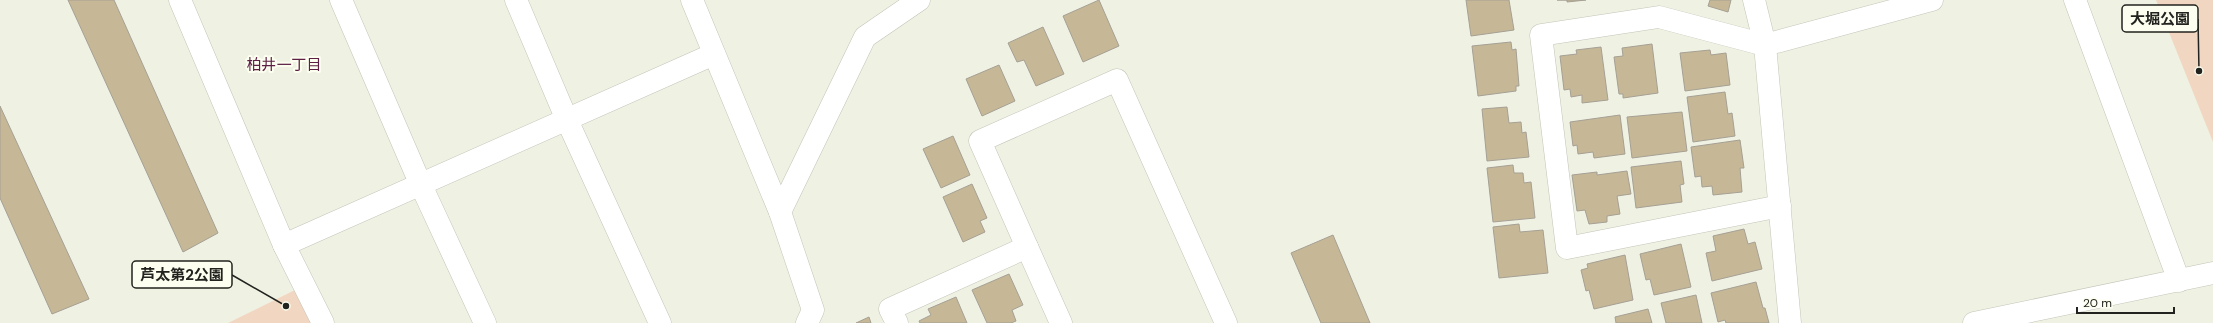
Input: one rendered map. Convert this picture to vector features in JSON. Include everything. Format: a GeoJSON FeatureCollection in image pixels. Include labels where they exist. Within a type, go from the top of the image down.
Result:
{"type":"FeatureCollection","features":[{"type":"Feature","properties":{"kind":"street"},"geometry":{"type":"LineString","coordinates":[[180,0],[284,245],[323,323]]}},
{"type":"Feature","properties":{"kind":"street"},"geometry":{"type":"LineString","coordinates":[[341,0],[420,183],[485,323]]}},
{"type":"Feature","properties":{"kind":"street"},"geometry":{"type":"LineString","coordinates":[[516,0],[567,120],[660,323]]}},
{"type":"Feature","properties":{"kind":"street"},"geometry":{"type":"LineString","coordinates":[[692,0],[780,212],[813,310],[807,323]]}},
{"type":"Feature","properties":{"kind":"street"},"geometry":{"type":"LineString","coordinates":[[780,212],[865,37],[919,0]]}},
{"type":"Feature","properties":{"kind":"street"},"geometry":{"type":"LineString","coordinates":[[1754,0],[1765,45],[1790,323]]}},
{"type":"Feature","properties":{"kind":"street"},"geometry":{"type":"LineString","coordinates":[[1780,206],[1567,248],[1541,35],[1659,16],[1765,45],[1932,0]]}},
{"type":"Feature","properties":{"kind":"street"},"geometry":{"type":"LineString","coordinates":[[2075,0],[2179,281]]}},
{"type":"Feature","properties":{"kind":"street"},"geometry":{"type":"LineString","coordinates":[[284,245],[420,183],[567,120],[714,54]]}},
{"type":"Feature","properties":{"kind":"street"},"geometry":{"type":"LineString","coordinates":[[1061,323],[980,141],[1117,80],[1226,323]]}},
{"type":"Feature","properties":{"kind":"street"},"geometry":{"type":"LineString","coordinates":[[897,323],[890,309],[1027,247]]}},
{"type":"Feature","properties":{"kind":"street"},"geometry":{"type":"LineString","coordinates":[[1974,323],[2213,273]]}},
{"type":"Feature","properties":{"kind":"shaded area"},"geometry":{"type":"Polygon","coordinates":[[[2156,0],[2213,0],[2213,142],[2156,0]]]}},
{"type":"Feature","properties":{"kind":"shaded area"},"geometry":{"type":"Polygon","coordinates":[[[299,288],[316,323],[228,323],[299,288]]]}},
{"type":"Feature","properties":{"kind":"building"},"geometry":{"type":"Polygon","coordinates":[[[68,0],[114,0],[218,233],[183,252],[68,0]]]}},
{"type":"Feature","properties":{"kind":"building"},"geometry":{"type":"Polygon","coordinates":[[[1099,0],[1119,46],[1083,62],[1063,16],[1099,0]]]}},
{"type":"Feature","properties":{"kind":"building"},"geometry":{"type":"Polygon","coordinates":[[[1466,0],[1509,0],[1514,30],[1471,36],[1466,0]]]}},
{"type":"Feature","properties":{"kind":"building"},"geometry":{"type":"Polygon","coordinates":[[[1567,0],[1586,0],[1567,2],[1567,0]]]}},
{"type":"Feature","properties":{"kind":"building"},"geometry":{"type":"Polygon","coordinates":[[[1710,0],[1731,0],[1728,12],[1708,6],[1710,0]]]}},
{"type":"Feature","properties":{"kind":"building"},"geometry":{"type":"Polygon","coordinates":[[[1043,27],[1064,74],[1036,86],[1024,60],[1017,62],[1008,43],[1043,27]]]}},
{"type":"Feature","properties":{"kind":"building"},"geometry":{"type":"Polygon","coordinates":[[[1511,42],[1512,50],[1516,49],[1519,86],[1516,86],[1516,91],[1478,96],[1472,46],[1511,42]]]}},
{"type":"Feature","properties":{"kind":"building"},"geometry":{"type":"Polygon","coordinates":[[[1652,44],[1658,93],[1623,98],[1623,94],[1619,94],[1614,57],[1623,56],[1622,48],[1652,44]]]}},
{"type":"Feature","properties":{"kind":"building"},"geometry":{"type":"Polygon","coordinates":[[[1601,47],[1608,100],[1582,103],[1582,95],[1571,97],[1570,89],[1564,90],[1560,56],[1577,54],[1576,50],[1601,47]]]}},
{"type":"Feature","properties":{"kind":"building"},"geometry":{"type":"Polygon","coordinates":[[[1710,50],[1711,55],[1726,53],[1730,85],[1685,91],[1680,53],[1710,50]]]}},
{"type":"Feature","properties":{"kind":"building"},"geometry":{"type":"Polygon","coordinates":[[[999,65],[1015,101],[982,116],[966,79],[999,65]]]}},
{"type":"Feature","properties":{"kind":"building"},"geometry":{"type":"Polygon","coordinates":[[[1725,92],[1728,114],[1732,113],[1735,136],[1693,142],[1687,97],[1725,92]]]}},
{"type":"Feature","properties":{"kind":"building"},"geometry":{"type":"Polygon","coordinates":[[[0,106],[89,299],[52,314],[0,198],[0,106]]]}},
{"type":"Feature","properties":{"kind":"building"},"geometry":{"type":"Polygon","coordinates":[[[1507,107],[1509,123],[1521,122],[1522,133],[1526,132],[1529,157],[1487,161],[1482,109],[1507,107]]]}},
{"type":"Feature","properties":{"kind":"building"},"geometry":{"type":"Polygon","coordinates":[[[1682,112],[1687,151],[1632,158],[1627,117],[1682,112]]]}},
{"type":"Feature","properties":{"kind":"building"},"geometry":{"type":"Polygon","coordinates":[[[1620,115],[1625,154],[1594,158],[1593,152],[1578,154],[1577,145],[1573,146],[1570,122],[1620,115]]]}},
{"type":"Feature","properties":{"kind":"building"},"geometry":{"type":"Polygon","coordinates":[[[953,136],[970,175],[941,188],[923,149],[953,136]]]}},
{"type":"Feature","properties":{"kind":"building"},"geometry":{"type":"Polygon","coordinates":[[[1740,140],[1744,168],[1740,168],[1742,192],[1713,195],[1712,186],[1702,187],[1701,176],[1695,177],[1691,147],[1740,140]]]}},
{"type":"Feature","properties":{"kind":"building"},"geometry":{"type":"Polygon","coordinates":[[[1681,161],[1684,184],[1680,185],[1682,202],[1636,208],[1631,167],[1681,161]]]}},
{"type":"Feature","properties":{"kind":"building"},"geometry":{"type":"Polygon","coordinates":[[[1513,165],[1514,173],[1523,173],[1524,183],[1531,182],[1535,218],[1493,222],[1487,168],[1513,165]]]}},
{"type":"Feature","properties":{"kind":"building"},"geometry":{"type":"Polygon","coordinates":[[[1627,171],[1631,194],[1617,196],[1620,214],[1607,216],[1607,222],[1589,224],[1585,210],[1577,211],[1572,175],[1597,172],[1597,175],[1627,171]]]}},
{"type":"Feature","properties":{"kind":"building"},"geometry":{"type":"Polygon","coordinates":[[[972,184],[987,218],[980,221],[985,232],[963,242],[943,197],[972,184]]]}},
{"type":"Feature","properties":{"kind":"building"},"geometry":{"type":"Polygon","coordinates":[[[1519,224],[1520,232],[1543,230],[1548,273],[1499,278],[1493,227],[1519,224]]]}},
{"type":"Feature","properties":{"kind":"building"},"geometry":{"type":"Polygon","coordinates":[[[1744,229],[1748,244],[1755,242],[1762,269],[1712,281],[1706,253],[1716,251],[1713,236],[1744,229]]]}},
{"type":"Feature","properties":{"kind":"building"},"geometry":{"type":"Polygon","coordinates":[[[1333,235],[1370,323],[1321,323],[1291,253],[1333,235]]]}},
{"type":"Feature","properties":{"kind":"building"},"geometry":{"type":"Polygon","coordinates":[[[1681,244],[1691,287],[1654,295],[1650,279],[1646,280],[1640,254],[1681,244]]]}},
{"type":"Feature","properties":{"kind":"building"},"geometry":{"type":"Polygon","coordinates":[[[1625,255],[1633,300],[1594,309],[1589,290],[1586,291],[1581,270],[1588,268],[1587,264],[1625,255]]]}},
{"type":"Feature","properties":{"kind":"building"},"geometry":{"type":"Polygon","coordinates":[[[1009,274],[1023,305],[1012,310],[1016,321],[1011,323],[987,323],[972,290],[1009,274]]]}},
{"type":"Feature","properties":{"kind":"building"},"geometry":{"type":"Polygon","coordinates":[[[1756,282],[1769,323],[1726,323],[1725,320],[1718,322],[1711,293],[1756,282]]]}},
{"type":"Feature","properties":{"kind":"building"},"geometry":{"type":"Polygon","coordinates":[[[1696,295],[1702,323],[1666,323],[1661,303],[1696,295]]]}},
{"type":"Feature","properties":{"kind":"building"},"geometry":{"type":"Polygon","coordinates":[[[956,297],[967,323],[920,323],[919,321],[931,315],[928,309],[956,297]]]}},
{"type":"Feature","properties":{"kind":"building"},"geometry":{"type":"Polygon","coordinates":[[[1648,309],[1652,323],[1616,323],[1615,317],[1648,309]]]}},
{"type":"Feature","properties":{"kind":"building"},"geometry":{"type":"Polygon","coordinates":[[[869,317],[871,323],[856,323],[869,317]]]}},
{"type":"Feature","properties":{"kind":"place","name":"大堀公園"},"geometry":{"type":"Point","coordinates":[2199,71]}},
{"type":"Feature","properties":{"kind":"place","name":"芦太第2公園"},"geometry":{"type":"Point","coordinates":[286,306]}},
{"type":"Feature","properties":{"kind":"district","name":"柏井一丁目"},"geometry":{"type":"Point","coordinates":[284,65]}}]}
